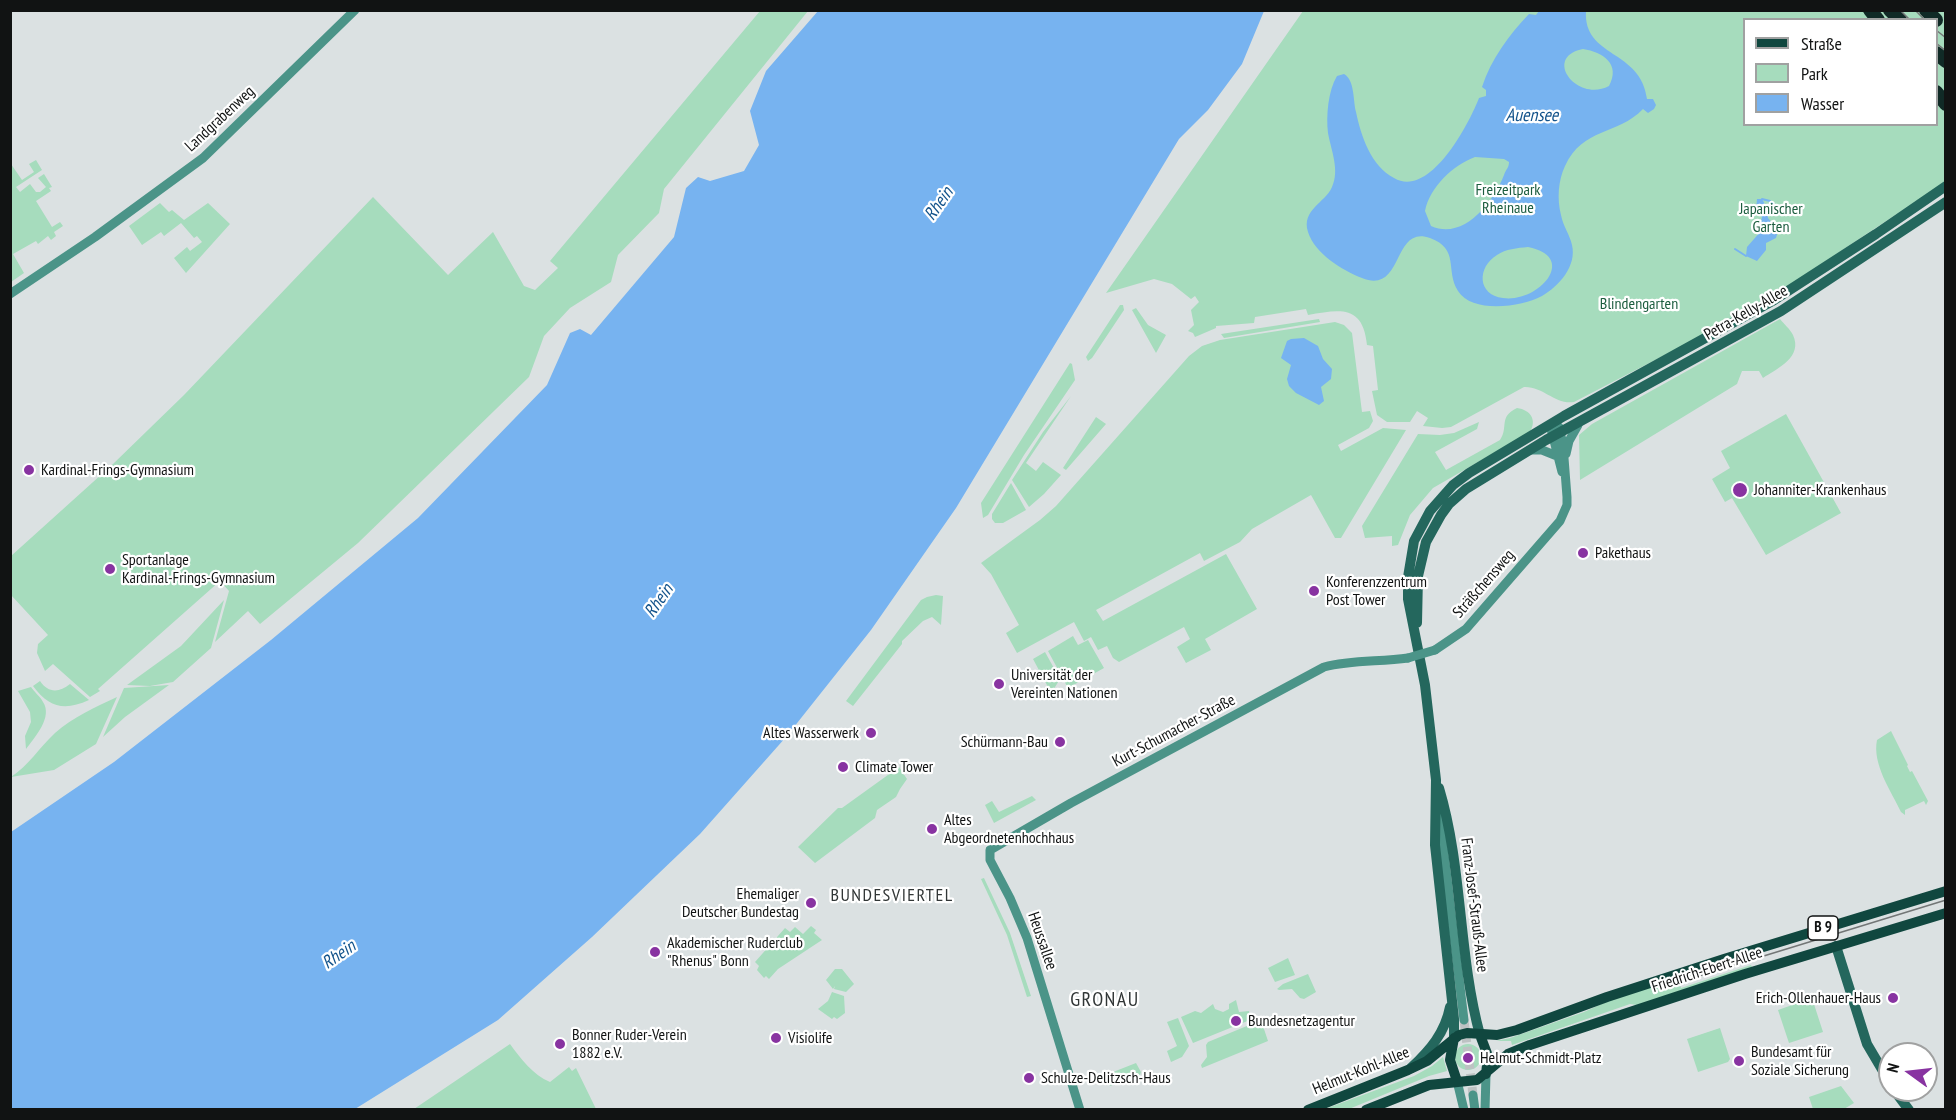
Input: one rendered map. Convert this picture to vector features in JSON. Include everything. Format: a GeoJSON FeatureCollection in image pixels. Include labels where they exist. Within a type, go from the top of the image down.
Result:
{"type":"FeatureCollection","features":[{"type":"Feature","properties":{"kind":"main road","name":"Petra-Kelly-Allee"},"geometry":{"type":"LineString","coordinates":[[1553,423],[1774,300],[1946,186]]}},
{"type":"Feature","properties":{"kind":"main road","name":"Petra-Kelly-Allee"},"geometry":{"type":"LineString","coordinates":[[1557,435],[1781,311],[1946,202]]}},
{"type":"Feature","properties":{"kind":"main road","name":"Franz-Josef-Strauß-Allee"},"geometry":{"type":"LineString","coordinates":[[1454,1038],[1455,1024],[1435,845],[1436,780],[1417,638],[1410,610],[1408,577],[1414,541],[1430,511],[1453,485],[1553,423]]}},
{"type":"Feature","properties":{"kind":"main road","name":"Franz-Josef-Strauß-Allee"},"geometry":{"type":"LineString","coordinates":[[1417,638],[1417,587],[1420,563],[1426,542],[1435,524],[1449,504],[1466,489],[1557,435]]}},
{"type":"Feature","properties":{"kind":"main road","name":"Franz-Josef-Strauß-Allee"},"geometry":{"type":"LineString","coordinates":[[1436,780],[1449,824],[1470,984],[1480,1035]]}},
{"type":"Feature","properties":{"kind":"main road","name":"Friedrich-Ebert-Allee"},"geometry":{"type":"LineString","coordinates":[[1480,1035],[1497,1035],[1517,1030],[1607,997],[1724,959],[1946,891]]}},
{"type":"Feature","properties":{"kind":"main road","name":"Friedrich-Ebert-Allee"},"geometry":{"type":"LineString","coordinates":[[1486,1074],[1508,1054],[1530,1045],[1836,946],[1946,913]]}},
{"type":"Feature","properties":{"kind":"main road"},"geometry":{"type":"LineString","coordinates":[[1836,946],[1868,1044],[1878,1062]]}},
{"type":"Feature","properties":{"kind":"main road"},"geometry":{"type":"LineString","coordinates":[[1408,1070],[1429,1050],[1441,1034],[1452,998]]}},
{"type":"Feature","properties":{"kind":"main road","name":"B 9"},"geometry":{"type":"LineString","coordinates":[[1454,1038],[1467,1033],[1480,1035]]}},
{"type":"Feature","properties":{"kind":"main road"},"geometry":{"type":"LineString","coordinates":[[1480,1035],[1487,1053],[1486,1074]]}},
{"type":"Feature","properties":{"kind":"main road"},"geometry":{"type":"LineString","coordinates":[[1454,1038],[1450,1060],[1457,1081]]}},
{"type":"Feature","properties":{"kind":"main road","name":"Helmut-Kohl-Allee"},"geometry":{"type":"LineString","coordinates":[[1308,1110],[1408,1070],[1432,1057],[1454,1038]]}},
{"type":"Feature","properties":{"kind":"main road","name":"B 9"},"geometry":{"type":"LineString","coordinates":[[1366,1110],[1422,1087],[1457,1081],[1473,1081],[1486,1074]]}},
{"type":"Feature","properties":{"kind":"street","name":"Landgrabenweg"},"geometry":{"type":"LineString","coordinates":[[10,294],[95,237],[207,154],[355,10]]}},
{"type":"Feature","properties":{"kind":"street"},"geometry":{"type":"LineString","coordinates":[[1553,423],[1557,435]]}},
{"type":"Feature","properties":{"kind":"street"},"geometry":{"type":"LineString","coordinates":[[1565,463],[1569,441],[1578,425]]}},
{"type":"Feature","properties":{"kind":"street","name":"Sträßchensweg"},"geometry":{"type":"LineString","coordinates":[[1557,435],[1557,456],[1567,485]]}},
{"type":"Feature","properties":{"kind":"street","name":"Sträßchensweg"},"geometry":{"type":"LineString","coordinates":[[1384,661],[1408,658],[1435,650],[1458,636],[1560,521],[1567,505],[1567,485],[1565,463],[1557,435]]}},
{"type":"Feature","properties":{"kind":"street"},"geometry":{"type":"LineString","coordinates":[[1530,450],[1542,450],[1557,456]]}},
{"type":"Feature","properties":{"kind":"street","name":"Kurt-Schumacher-Straße"},"geometry":{"type":"LineString","coordinates":[[989,854],[992,847],[1303,677],[1324,667],[1347,661],[1384,661]]}},
{"type":"Feature","properties":{"kind":"street","name":"Franz-Josef-Strauß-Allee"},"geometry":{"type":"LineString","coordinates":[[1436,780],[1464,1020]]}},
{"type":"Feature","properties":{"kind":"street","name":"Heussallee"},"geometry":{"type":"LineString","coordinates":[[989,854],[1027,938],[1080,1110]]}},
{"type":"Feature","properties":{"kind":"street"},"geometry":{"type":"LineString","coordinates":[[1485,1110],[1486,1074]]}},
{"type":"Feature","properties":{"kind":"street"},"geometry":{"type":"LineString","coordinates":[[1457,1081],[1464,1110]]}},
{"type":"Feature","properties":{"kind":"street"},"geometry":{"type":"LineString","coordinates":[[1473,1095],[1474,1110]]}},
{"type":"Feature","properties":{"kind":"green space"},"geometry":{"type":"Polygon","coordinates":[[[760,11],[808,11],[664,189],[659,213],[618,255],[611,282],[570,308],[544,336],[529,377],[358,543],[260,624],[248,611],[215,642],[229,591],[220,581],[98,689],[100,691],[90,697],[53,664],[45,671],[37,653],[38,644],[48,635],[11,595],[11,556],[113,464],[184,395],[373,197],[448,275],[493,232],[524,286],[535,290],[558,268],[550,261],[760,11]]]}},
{"type":"Feature","properties":{"kind":"green space","name":"Freizeitpark Rheinaue"},"geometry":{"type":"Polygon","coordinates":[[[1303,11],[1945,11],[1945,182],[1788,286],[1684,345],[1574,402],[1561,401],[1537,389],[1524,387],[1451,427],[1423,426],[1428,418],[1417,411],[1410,422],[1387,422],[1377,415],[1372,391],[1378,390],[1373,346],[1367,345],[1365,332],[1355,316],[1340,311],[1308,315],[1306,309],[1255,317],[1254,323],[1216,326],[1195,337],[1188,331],[1194,325],[1191,310],[1199,302],[1195,296],[1191,299],[1172,284],[1154,279],[1106,293],[1303,11]]]}},
{"type":"Feature","properties":{"kind":"green space"},"geometry":{"type":"Polygon","coordinates":[[[36,160],[42,170],[16,187],[20,192],[30,184],[36,192],[40,192],[46,187],[38,178],[44,174],[52,187],[49,188],[51,191],[36,201],[52,227],[60,222],[63,226],[54,232],[56,236],[51,240],[48,236],[38,244],[36,241],[13,254],[24,273],[11,282],[11,164],[22,180],[34,172],[29,164],[36,160]]]}},
{"type":"Feature","properties":{"kind":"green space"},"geometry":{"type":"Polygon","coordinates":[[[160,203],[169,212],[172,210],[184,220],[208,203],[230,224],[186,273],[174,258],[187,247],[190,251],[202,242],[197,236],[194,238],[181,223],[164,236],[161,232],[142,245],[129,226],[160,203]]]}},
{"type":"Feature","properties":{"kind":"green space"},"geometry":{"type":"Polygon","coordinates":[[[1120,305],[1123,305],[1124,310],[1088,361],[1086,357],[1120,305]]]}},
{"type":"Feature","properties":{"kind":"green space"},"geometry":{"type":"Polygon","coordinates":[[[1136,308],[1148,325],[1166,335],[1156,353],[1132,310],[1136,308]]]}},
{"type":"Feature","properties":{"kind":"green space"},"geometry":{"type":"Polygon","coordinates":[[[1319,319],[1320,322],[1224,338],[1221,334],[1319,319]]]}},
{"type":"Feature","properties":{"kind":"green space"},"geometry":{"type":"Polygon","coordinates":[[[1780,319],[1792,333],[1795,343],[1792,356],[1782,366],[1763,378],[1759,371],[1742,371],[1737,384],[1580,480],[1579,435],[1592,424],[1780,319]]]}},
{"type":"Feature","properties":{"kind":"green space"},"geometry":{"type":"Polygon","coordinates":[[[1335,322],[1344,325],[1352,333],[1362,412],[1370,411],[1373,421],[1369,428],[1338,445],[1341,451],[1383,428],[1406,430],[1341,538],[1335,538],[1311,495],[1252,529],[1240,542],[1204,561],[1200,553],[1096,610],[1103,621],[1226,554],[1257,609],[1205,639],[1211,650],[1186,663],[1177,647],[1190,639],[1184,627],[1119,662],[1113,658],[1107,646],[1098,650],[1091,637],[1084,641],[1074,622],[1017,653],[1006,633],[1019,625],[991,574],[981,563],[1056,506],[1189,356],[1202,346],[1220,340],[1335,322]]]}},
{"type":"Feature","properties":{"kind":"green space"},"geometry":{"type":"Polygon","coordinates":[[[1070,363],[1075,380],[1024,455],[988,515],[983,518],[981,503],[1070,363]]]}},
{"type":"Feature","properties":{"kind":"green space"},"geometry":{"type":"Polygon","coordinates":[[[1071,396],[1026,463],[1036,471],[1043,462],[1061,475],[1029,507],[1012,480],[1043,432],[1071,396]]]}},
{"type":"Feature","properties":{"kind":"green space"},"geometry":{"type":"Polygon","coordinates":[[[1517,408],[1526,411],[1531,416],[1533,423],[1530,432],[1433,488],[1410,515],[1398,545],[1392,546],[1392,536],[1365,538],[1362,526],[1418,434],[1454,433],[1479,422],[1477,429],[1435,452],[1446,470],[1500,440],[1508,415],[1517,408]]]}},
{"type":"Feature","properties":{"kind":"green space"},"geometry":{"type":"Polygon","coordinates":[[[1786,414],[1841,513],[1766,555],[1732,498],[1725,502],[1712,479],[1730,468],[1721,451],[1786,414]]]}},
{"type":"Feature","properties":{"kind":"green space"},"geometry":{"type":"Polygon","coordinates":[[[1096,417],[1106,424],[1066,470],[1063,468],[1096,417]]]}},
{"type":"Feature","properties":{"kind":"green space"},"geometry":{"type":"Polygon","coordinates":[[[1011,483],[1026,510],[1003,523],[995,523],[992,514],[1011,483]]]}},
{"type":"Feature","properties":{"kind":"green space"},"geometry":{"type":"Polygon","coordinates":[[[936,595],[943,596],[941,625],[932,617],[923,621],[902,641],[902,644],[853,706],[846,701],[921,600],[936,595]]]}},
{"type":"Feature","properties":{"kind":"green space"},"geometry":{"type":"Polygon","coordinates":[[[224,600],[211,648],[173,682],[150,686],[127,685],[181,646],[224,600]]]}},
{"type":"Feature","properties":{"kind":"green space"},"geometry":{"type":"Polygon","coordinates":[[[1073,636],[1078,645],[1088,640],[1104,668],[1068,688],[1048,651],[1073,636]]]}},
{"type":"Feature","properties":{"kind":"green space"},"geometry":{"type":"Polygon","coordinates":[[[1045,652],[1060,679],[1052,692],[1042,698],[1040,693],[1048,687],[1033,659],[1045,652]]]}},
{"type":"Feature","properties":{"kind":"green space"},"geometry":{"type":"Polygon","coordinates":[[[40,681],[50,690],[62,689],[70,684],[89,700],[72,706],[51,703],[33,686],[40,681]]]}},
{"type":"Feature","properties":{"kind":"green space"},"geometry":{"type":"Polygon","coordinates":[[[169,685],[125,717],[103,737],[124,688],[169,685]]]}},
{"type":"Feature","properties":{"kind":"green space"},"geometry":{"type":"Polygon","coordinates":[[[31,687],[43,702],[46,714],[42,727],[26,749],[25,736],[31,722],[30,712],[18,691],[31,687]]]}},
{"type":"Feature","properties":{"kind":"green space"},"geometry":{"type":"Polygon","coordinates":[[[117,697],[96,744],[54,770],[11,777],[62,727],[117,697]]]}},
{"type":"Feature","properties":{"kind":"green space"},"geometry":{"type":"Polygon","coordinates":[[[1891,731],[1910,772],[1912,771],[1928,801],[1926,805],[1924,801],[1905,810],[1905,815],[1901,812],[1888,786],[1877,758],[1877,740],[1891,731]]]}},
{"type":"Feature","properties":{"kind":"green space"},"geometry":{"type":"Polygon","coordinates":[[[899,767],[907,779],[896,797],[877,810],[875,818],[815,863],[798,847],[838,808],[842,808],[899,767]]]}},
{"type":"Feature","properties":{"kind":"green space"},"geometry":{"type":"Polygon","coordinates":[[[1032,796],[1036,800],[994,823],[985,805],[992,801],[999,812],[1032,796]]]}},
{"type":"Feature","properties":{"kind":"green space"},"geometry":{"type":"Polygon","coordinates":[[[984,878],[1010,933],[1031,996],[1027,997],[1007,935],[981,879],[984,878]]]}},
{"type":"Feature","properties":{"kind":"green space"},"geometry":{"type":"Polygon","coordinates":[[[811,926],[816,930],[814,933],[822,940],[778,969],[769,979],[766,976],[764,978],[757,970],[759,966],[755,962],[785,928],[790,932],[795,927],[803,934],[811,926]]]}},
{"type":"Feature","properties":{"kind":"green space"},"geometry":{"type":"Polygon","coordinates":[[[1748,955],[1749,958],[1678,980],[1681,988],[1751,965],[1752,967],[1637,1005],[1630,1004],[1512,1045],[1511,1041],[1496,1041],[1584,1012],[1610,1000],[1748,955]]]}},
{"type":"Feature","properties":{"kind":"green space"},"geometry":{"type":"Polygon","coordinates":[[[1288,958],[1295,975],[1275,982],[1268,968],[1288,958]]]}},
{"type":"Feature","properties":{"kind":"green space"},"geometry":{"type":"Polygon","coordinates":[[[835,969],[842,969],[854,984],[846,992],[834,989],[835,986],[833,989],[826,980],[835,969]]]}},
{"type":"Feature","properties":{"kind":"green space"},"geometry":{"type":"Polygon","coordinates":[[[1308,974],[1316,992],[1304,999],[1292,989],[1277,989],[1283,984],[1308,974]]]}},
{"type":"Feature","properties":{"kind":"green space"},"geometry":{"type":"Polygon","coordinates":[[[832,992],[844,996],[845,1013],[837,1019],[834,1017],[832,1019],[818,1009],[828,1001],[832,992]]]}},
{"type":"Feature","properties":{"kind":"green space"},"geometry":{"type":"Polygon","coordinates":[[[1812,998],[1823,1032],[1789,1043],[1778,1010],[1812,998]]]}},
{"type":"Feature","properties":{"kind":"green space"},"geometry":{"type":"Polygon","coordinates":[[[1236,1000],[1239,1012],[1249,1011],[1250,1020],[1193,1043],[1181,1017],[1195,1011],[1201,1013],[1213,1004],[1215,1009],[1223,1012],[1229,1009],[1229,1004],[1236,1000]]]}},
{"type":"Feature","properties":{"kind":"green space"},"geometry":{"type":"Polygon","coordinates":[[[1178,1018],[1189,1046],[1182,1057],[1171,1062],[1167,1051],[1177,1046],[1167,1022],[1178,1018]]]}},
{"type":"Feature","properties":{"kind":"green space"},"geometry":{"type":"Polygon","coordinates":[[[1259,1021],[1262,1023],[1268,1041],[1202,1068],[1201,1065],[1207,1057],[1208,1042],[1259,1021]]]}},
{"type":"Feature","properties":{"kind":"green space"},"geometry":{"type":"Polygon","coordinates":[[[1720,1028],[1730,1059],[1728,1062],[1698,1072],[1687,1039],[1720,1028]]]}},
{"type":"Feature","properties":{"kind":"green space"},"geometry":{"type":"Polygon","coordinates":[[[510,1044],[533,1071],[550,1082],[569,1067],[572,1071],[576,1068],[596,1109],[414,1109],[510,1044]]]}},
{"type":"Feature","properties":{"kind":"green space"},"geometry":{"type":"Polygon","coordinates":[[[1468,1044],[1477,1048],[1481,1057],[1477,1066],[1468,1070],[1459,1066],[1455,1057],[1459,1048],[1468,1044]]]}},
{"type":"Feature","properties":{"kind":"green space"},"geometry":{"type":"Polygon","coordinates":[[[1443,1057],[1447,1071],[1429,1076],[1349,1109],[1325,1109],[1414,1076],[1443,1057]]]}},
{"type":"Feature","properties":{"kind":"green space"},"geometry":{"type":"Polygon","coordinates":[[[1136,1063],[1141,1072],[1140,1075],[1110,1086],[1108,1074],[1136,1063]]]}},
{"type":"Feature","properties":{"kind":"green space"},"geometry":{"type":"Polygon","coordinates":[[[1841,1086],[1854,1103],[1844,1109],[1813,1109],[1809,1097],[1841,1086]]]}},
{"type":"Feature","properties":{"kind":"water","name":"Rhein"},"geometry":{"type":"Polygon","coordinates":[[[818,11],[1264,11],[1242,64],[1208,110],[1179,139],[956,508],[871,630],[786,737],[700,834],[592,937],[498,1020],[355,1109],[11,1109],[11,832],[114,762],[271,640],[418,518],[547,385],[570,333],[580,329],[591,335],[674,237],[686,188],[698,177],[710,181],[744,171],[759,145],[750,111],[766,71],[818,11]]]}},
{"type":"Feature","properties":{"kind":"water","name":"Auensee"},"geometry":{"type":"Polygon","coordinates":[[[1539,11],[1586,11],[1588,26],[1593,38],[1635,71],[1643,83],[1647,99],[1653,99],[1656,105],[1648,113],[1643,109],[1633,118],[1591,138],[1572,153],[1563,172],[1559,203],[1573,253],[1569,268],[1560,281],[1548,292],[1533,300],[1510,305],[1485,306],[1465,298],[1458,291],[1454,283],[1449,254],[1445,248],[1430,238],[1418,236],[1409,241],[1392,269],[1385,277],[1375,281],[1354,275],[1323,254],[1312,240],[1307,224],[1311,212],[1329,193],[1334,180],[1335,167],[1327,119],[1328,104],[1337,76],[1344,74],[1350,81],[1361,131],[1373,158],[1386,173],[1408,182],[1421,178],[1434,169],[1446,156],[1467,124],[1479,98],[1486,96],[1486,90],[1482,87],[1501,48],[1529,14],[1536,15],[1539,11]],[[1583,49],[1571,54],[1565,61],[1565,69],[1569,77],[1586,89],[1597,90],[1609,86],[1613,71],[1608,60],[1597,53],[1583,49]],[[1475,157],[1451,171],[1437,185],[1432,194],[1425,211],[1431,226],[1443,229],[1455,228],[1476,216],[1493,196],[1509,162],[1504,159],[1475,157]],[[1528,247],[1512,249],[1490,260],[1483,273],[1484,286],[1494,296],[1517,298],[1529,294],[1540,287],[1552,269],[1551,260],[1543,252],[1528,247]]]}},
{"type":"Feature","properties":{"kind":"water"},"geometry":{"type":"Polygon","coordinates":[[[1757,199],[1762,199],[1766,206],[1774,208],[1767,212],[1768,218],[1778,231],[1776,238],[1766,243],[1766,250],[1757,261],[1746,256],[1747,247],[1761,231],[1757,222],[1761,222],[1762,217],[1756,210],[1757,199]]]}},
{"type":"Feature","properties":{"kind":"water"},"geometry":{"type":"Polygon","coordinates":[[[1304,338],[1318,346],[1323,359],[1332,369],[1331,379],[1321,387],[1324,401],[1319,405],[1296,393],[1289,386],[1287,379],[1291,365],[1281,358],[1287,341],[1304,338]]]}},
{"type":"Feature","properties":{"kind":"waterway"},"geometry":{"type":"LineString","coordinates":[[1762,199],[1770,201],[1779,209]]}},
{"type":"Feature","properties":{"kind":"waterway"},"geometry":{"type":"LineString","coordinates":[[1774,209],[1798,209],[1801,214]]}},
{"type":"Feature","properties":{"kind":"waterway"},"geometry":{"type":"LineString","coordinates":[[1735,249],[1746,256]]}},
{"type":"Feature","properties":{"kind":"tunnel"},"geometry":{"type":"LineString","coordinates":[[1464,1020],[1473,1095]]}},
{"type":"Feature","properties":{"kind":"tram line"},"geometry":{"type":"LineString","coordinates":[[1900,10],[1908,18]]}},
{"type":"Feature","properties":{"kind":"tram line"},"geometry":{"type":"LineString","coordinates":[[1915,10],[1923,18]]}},
{"type":"Feature","properties":{"kind":"tram line"},"geometry":{"type":"LineString","coordinates":[[1938,32],[1946,38]]}},
{"type":"Feature","properties":{"kind":"tram line"},"geometry":{"type":"LineString","coordinates":[[1938,45],[1946,51]]}},
{"type":"Feature","properties":{"kind":"tram line"},"geometry":{"type":"LineString","coordinates":[[1679,982],[1946,900]]}},
{"type":"Feature","properties":{"kind":"place","name":"Kardinal-Frings-Gymnasium"},"geometry":{"type":"Point","coordinates":[29,470]}},
{"type":"Feature","properties":{"kind":"place","name":"Johanniter-Krankenhaus"},"geometry":{"type":"Point","coordinates":[1740,490]}},
{"type":"Feature","properties":{"kind":"place","name":"Pakethaus"},"geometry":{"type":"Point","coordinates":[1583,553]}},
{"type":"Feature","properties":{"kind":"place","name":"Sportanlage Kardinal-Frings-Gymnasium"},"geometry":{"type":"Point","coordinates":[110,569]}},
{"type":"Feature","properties":{"kind":"place","name":"Konferenzzentrum Post Tower"},"geometry":{"type":"Point","coordinates":[1314,591]}},
{"type":"Feature","properties":{"kind":"place","name":"Universität der Vereinten Nationen"},"geometry":{"type":"Point","coordinates":[999,684]}},
{"type":"Feature","properties":{"kind":"place","name":"Altes Wasserwerk"},"geometry":{"type":"Point","coordinates":[871,733]}},
{"type":"Feature","properties":{"kind":"place","name":"Schürmann-Bau"},"geometry":{"type":"Point","coordinates":[1060,742]}},
{"type":"Feature","properties":{"kind":"place","name":"Climate Tower"},"geometry":{"type":"Point","coordinates":[843,767]}},
{"type":"Feature","properties":{"kind":"place","name":"Altes Abgeordnetenhochhaus"},"geometry":{"type":"Point","coordinates":[932,829]}},
{"type":"Feature","properties":{"kind":"place","name":"Ehemaliger Deutscher Bundestag"},"geometry":{"type":"Point","coordinates":[811,903]}},
{"type":"Feature","properties":{"kind":"place","name":"Akademischer Ruderclub \"Rhenus\" Bonn"},"geometry":{"type":"Point","coordinates":[655,952]}},
{"type":"Feature","properties":{"kind":"place","name":"Erich-Ollenhauer-Haus"},"geometry":{"type":"Point","coordinates":[1893,998]}},
{"type":"Feature","properties":{"kind":"place","name":"Bundesnetzagentur"},"geometry":{"type":"Point","coordinates":[1236,1021]}},
{"type":"Feature","properties":{"kind":"place","name":"Visiolife"},"geometry":{"type":"Point","coordinates":[776,1038]}},
{"type":"Feature","properties":{"kind":"place","name":"Bonner Ruder-Verein 1882 e.V."},"geometry":{"type":"Point","coordinates":[560,1044]}},
{"type":"Feature","properties":{"kind":"place","name":"Helmut-Schmidt-Platz"},"geometry":{"type":"Point","coordinates":[1468,1058]}},
{"type":"Feature","properties":{"kind":"place","name":"Bundesamt für Soziale Sicherung"},"geometry":{"type":"Point","coordinates":[1739,1061]}},
{"type":"Feature","properties":{"kind":"place","name":"Schulze-Delitzsch-Haus"},"geometry":{"type":"Point","coordinates":[1029,1078]}},
{"type":"Feature","properties":{"kind":"district","name":"BUNDESVIERTEL"},"geometry":{"type":"Point","coordinates":[892,896]}},
{"type":"Feature","properties":{"kind":"district","name":"GRONAU"},"geometry":{"type":"Point","coordinates":[1105,1000]}},
{"type":"Feature","properties":{"kind":"park label","name":"Japanischer Garten"},"geometry":{"type":"Point","coordinates":[1771,218]}},
{"type":"Feature","properties":{"kind":"park label","name":"Blindengarten"},"geometry":{"type":"Point","coordinates":[1639,304]}}]}
